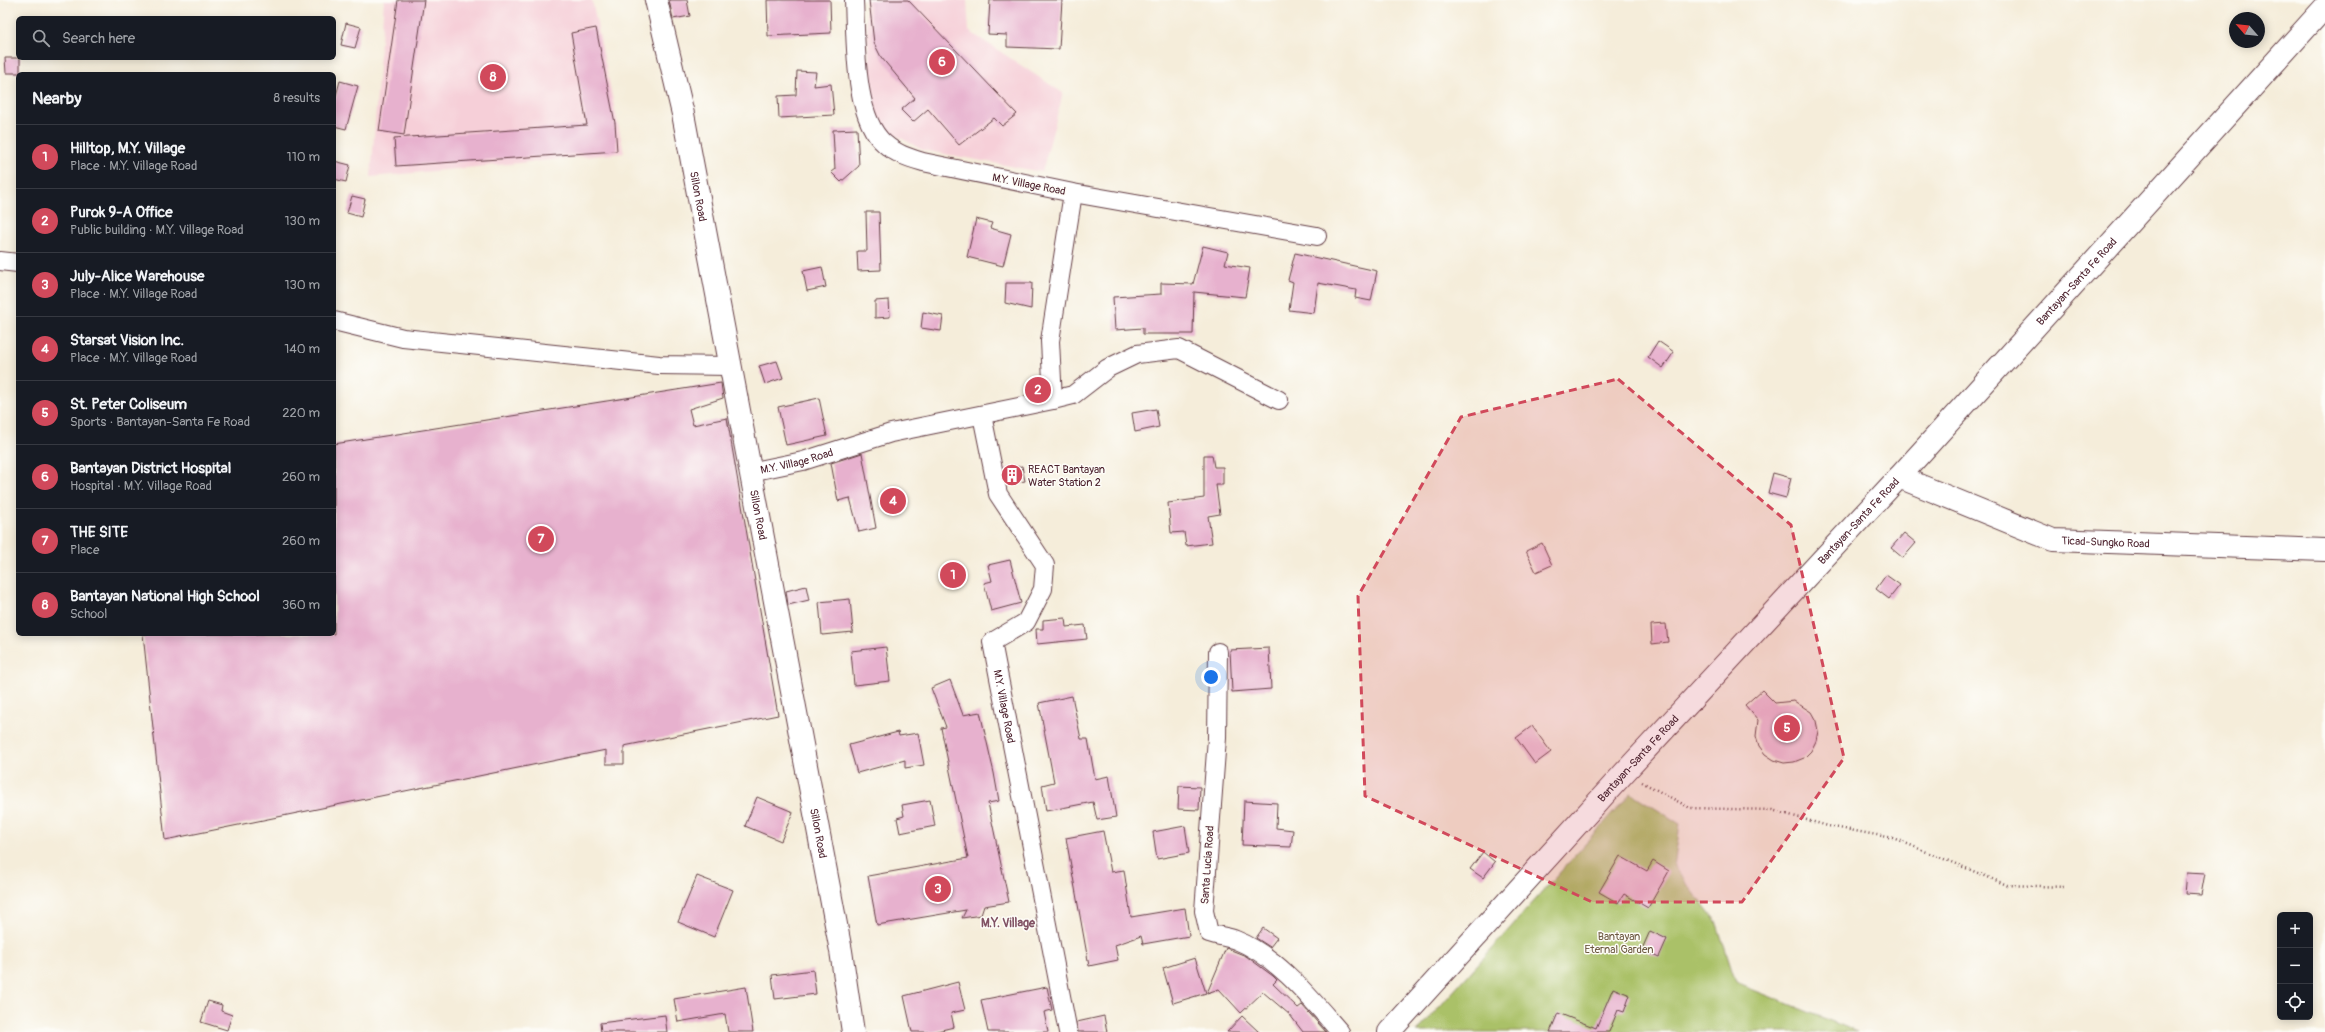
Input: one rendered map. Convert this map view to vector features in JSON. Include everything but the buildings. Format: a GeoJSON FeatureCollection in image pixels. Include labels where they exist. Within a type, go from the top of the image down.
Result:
{"type":"FeatureCollection","features":[{"type":"Feature","properties":{"kind":"main road","name":"Sillon Road"},"geometry":{"type":"LineString","coordinates":[[656,0],[683,114],[841,951],[853,1032]]}},
{"type":"Feature","properties":{"kind":"main road","name":"Bantayan-Santa Fe Road"},"geometry":{"type":"LineString","coordinates":[[1389,1032],[1624,773],[1899,477],[2325,7]]}},
{"type":"Feature","properties":{"kind":"main road","name":"Ticad-Sungko Road"},"geometry":{"type":"LineString","coordinates":[[1899,477],[2053,540],[2325,550]]}},
{"type":"Feature","properties":{"kind":"street","name":"M.Y. Village Road"},"geometry":{"type":"LineString","coordinates":[[750,472],[803,461],[891,433],[1053,400],[1050,342],[1074,193],[923,162],[900,154],[884,144],[871,129],[864,112],[860,89],[854,0]]}},
{"type":"Feature","properties":{"kind":"street"},"geometry":{"type":"LineString","coordinates":[[1074,193],[1317,236]]}},
{"type":"Feature","properties":{"kind":"street"},"geometry":{"type":"LineString","coordinates":[[0,261],[16,263]]}},
{"type":"Feature","properties":{"kind":"street"},"geometry":{"type":"LineString","coordinates":[[336,321],[403,338],[660,365],[730,366]]}},
{"type":"Feature","properties":{"kind":"street"},"geometry":{"type":"LineString","coordinates":[[1053,400],[1073,395],[1108,368],[1137,354],[1180,348],[1279,400]]}},
{"type":"Feature","properties":{"kind":"street","name":"M.Y. Village Road"},"geometry":{"type":"LineString","coordinates":[[982,415],[998,494],[1044,565],[1043,589],[1026,622],[992,642],[1068,1032]]}},
{"type":"Feature","properties":{"kind":"street","name":"Santa Lucia Road"},"geometry":{"type":"LineString","coordinates":[[1218,652],[1217,738],[1204,911],[1209,933],[1236,940],[1257,951],[1307,995],[1340,1032]]}},
{"type":"Feature","properties":{"kind":"path"},"geometry":{"type":"LineString","coordinates":[[1624,773],[1690,808],[1772,810],[1828,826],[1893,838],[2007,885],[2066,887]]}},
{"type":"Feature","properties":{"kind":"highlighted area"},"geometry":{"type":"Polygon","coordinates":[[[1618,379],[1791,525],[1844,758],[1742,902],[1592,902],[1365,796],[1358,596],[1461,417],[1618,379]]]}},
{"type":"Feature","properties":{"kind":"shaded area"},"geometry":{"type":"Polygon","coordinates":[[[384,0],[592,0],[624,153],[371,177],[384,0]]]}},
{"type":"Feature","properties":{"kind":"shaded area"},"geometry":{"type":"Polygon","coordinates":[[[865,0],[967,0],[969,31],[1063,93],[1042,172],[923,150],[888,131],[878,120],[872,103],[865,0]]]}},
{"type":"Feature","properties":{"kind":"green space","name":"Bantayan Eternal Garden"},"geometry":{"type":"Polygon","coordinates":[[[1631,793],[1680,824],[1674,867],[1716,921],[1736,983],[1858,1032],[1417,1032],[1631,793]]]}},
{"type":"Feature","properties":{"kind":"place","name":"Bantayan District Hospital"},"geometry":{"type":"Point","coordinates":[942,62]}},
{"type":"Feature","properties":{"kind":"place","name":"Bantayan National High School"},"geometry":{"type":"Point","coordinates":[493,77]}},
{"type":"Feature","properties":{"kind":"place","name":"Purok 9-A Office"},"geometry":{"type":"Point","coordinates":[1038,390]}},
{"type":"Feature","properties":{"kind":"place","name":"REACT Bantayan Water Station 2"},"geometry":{"type":"Point","coordinates":[1012,475]}},
{"type":"Feature","properties":{"kind":"place","name":"Starsat Vision Inc."},"geometry":{"type":"Point","coordinates":[893,501]}},
{"type":"Feature","properties":{"kind":"place","name":"THE SITE"},"geometry":{"type":"Point","coordinates":[541,539]}},
{"type":"Feature","properties":{"kind":"place","name":"Hilltop, M.Y. Village"},"geometry":{"type":"Point","coordinates":[953,575]}},
{"type":"Feature","properties":{"kind":"place","name":"St. Peter Coliseum"},"geometry":{"type":"Point","coordinates":[1787,728]}},
{"type":"Feature","properties":{"kind":"place","name":"July-Alice Warehouse"},"geometry":{"type":"Point","coordinates":[938,889]}},
{"type":"Feature","properties":{"kind":"district","name":"M.Y. Village"},"geometry":{"type":"Point","coordinates":[1008,923]}}]}
